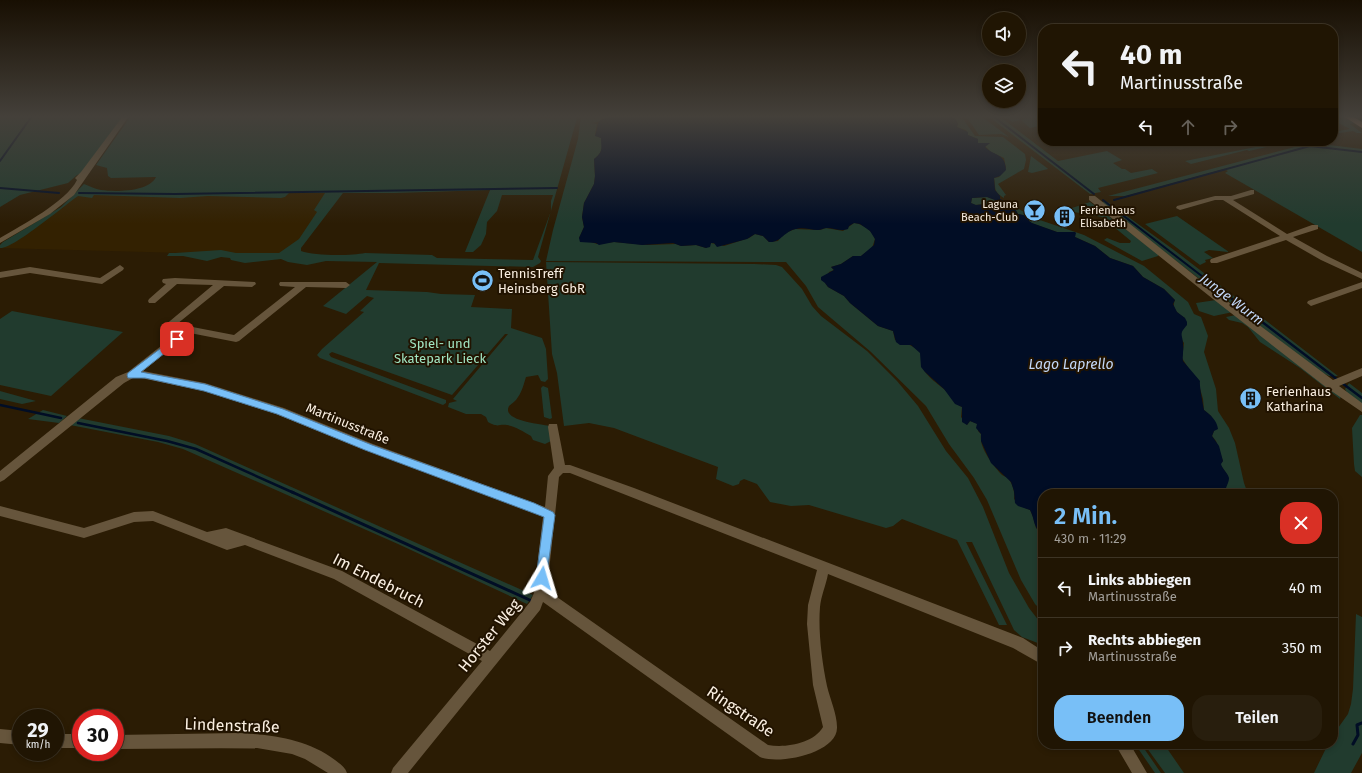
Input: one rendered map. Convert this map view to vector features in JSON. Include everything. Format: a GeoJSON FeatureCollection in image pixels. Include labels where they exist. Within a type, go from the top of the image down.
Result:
{"type":"FeatureCollection","features":[{"type":"Feature","properties":{"kind":"street"},"geometry":{"type":"LineString","coordinates":[[0,241],[48,213],[82,182],[84,174],[100,152]]}},
{"type":"Feature","properties":{"kind":"street"},"geometry":{"type":"LineString","coordinates":[[1180,208],[1215,198],[1226,198],[1250,192]]}},
{"type":"Feature","properties":{"kind":"street"},"geometry":{"type":"LineString","coordinates":[[1092,198],[1362,408]]}},
{"type":"Feature","properties":{"kind":"street"},"geometry":{"type":"LineString","coordinates":[[1226,198],[1262,222],[1324,258],[1362,276]]}},
{"type":"Feature","properties":{"kind":"street"},"geometry":{"type":"LineString","coordinates":[[1214,261],[1315,227]]}},
{"type":"Feature","properties":{"kind":"street"},"geometry":{"type":"LineString","coordinates":[[0,275],[30,270],[102,281],[120,268]]}},
{"type":"Feature","properties":{"kind":"street"},"geometry":{"type":"LineString","coordinates":[[152,301],[170,281],[252,284]]}},
{"type":"Feature","properties":{"kind":"street"},"geometry":{"type":"LineString","coordinates":[[222,283],[168,326],[236,339],[304,284]]}},
{"type":"Feature","properties":{"kind":"street"},"geometry":{"type":"LineString","coordinates":[[283,284],[346,285]]}},
{"type":"Feature","properties":{"kind":"street"},"geometry":{"type":"LineString","coordinates":[[1310,303],[1362,285]]}},
{"type":"Feature","properties":{"kind":"street"},"geometry":{"type":"LineString","coordinates":[[0,477],[114,385],[131,375],[188,330]]}},
{"type":"Feature","properties":{"kind":"street"},"geometry":{"type":"LineString","coordinates":[[1331,385],[1362,372]]}},
{"type":"Feature","properties":{"kind":"street","name":"Martinusstraße"},"geometry":{"type":"LineString","coordinates":[[131,375],[145,375],[205,387],[274,410],[369,448],[530,506],[550,515]]}},
{"type":"Feature","properties":{"kind":"street"},"geometry":{"type":"LineString","coordinates":[[553,427],[560,469],[570,469],[1018,643],[1038,655]]}},
{"type":"Feature","properties":{"kind":"street","name":"Horster Weg"},"geometry":{"type":"LineString","coordinates":[[398,773],[536,606],[540,593],[554,476],[560,469]]}},
{"type":"Feature","properties":{"kind":"street","name":"Im Endebruch"},"geometry":{"type":"LineString","coordinates":[[0,510],[84,533],[134,517],[153,516],[227,545],[246,540],[338,576],[492,659]]}},
{"type":"Feature","properties":{"kind":"street","name":"Ringstraße"},"geometry":{"type":"LineString","coordinates":[[540,593],[766,752],[780,754],[819,742],[828,734],[830,728],[820,685],[813,624],[814,605],[824,568]]}},
{"type":"Feature","properties":{"kind":"street"},"geometry":{"type":"LineString","coordinates":[[0,736],[12,737]]}},
{"type":"Feature","properties":{"kind":"street","name":"Lindenstraße"},"geometry":{"type":"LineString","coordinates":[[124,742],[244,740],[277,743],[311,753],[330,764],[340,773]]}},
{"type":"Feature","properties":{"kind":"street"},"geometry":{"type":"LineString","coordinates":[[1125,749],[1140,773]]}},
{"type":"Feature","properties":{"kind":"shaded area"},"geometry":{"type":"Polygon","coordinates":[[[77,192],[333,193],[290,256],[0,248],[0,245],[3,242],[61,207],[77,192]]]}},
{"type":"Feature","properties":{"kind":"green space"},"geometry":{"type":"Polygon","coordinates":[[[0,152],[98,152],[83,173],[77,175],[68,183],[20,195],[0,207],[0,152]]]}},
{"type":"Feature","properties":{"kind":"green space","name":"Spiel- und Skatepark Lieck"},"geometry":{"type":"Polygon","coordinates":[[[105,152],[567,152],[551,211],[551,201],[553,195],[502,195],[497,211],[487,222],[486,234],[481,245],[473,252],[465,252],[490,190],[343,193],[301,248],[301,251],[307,253],[323,255],[365,253],[432,255],[437,258],[533,260],[551,212],[538,257],[541,261],[533,267],[379,263],[366,290],[475,295],[471,307],[512,309],[511,328],[542,338],[546,349],[548,379],[545,382],[541,381],[538,375],[526,377],[521,393],[509,406],[508,411],[511,415],[523,421],[549,426],[551,441],[545,444],[533,440],[531,436],[519,429],[507,425],[492,424],[488,422],[486,417],[481,414],[466,414],[448,407],[449,403],[457,401],[453,399],[508,334],[505,334],[452,395],[332,352],[329,354],[331,357],[446,400],[446,403],[443,405],[320,358],[317,355],[364,312],[360,311],[374,298],[367,296],[346,314],[323,306],[377,262],[326,261],[307,265],[288,262],[281,259],[245,263],[231,260],[230,258],[221,257],[207,261],[183,256],[167,256],[169,253],[221,250],[236,253],[279,253],[299,239],[317,212],[314,210],[325,193],[289,193],[285,197],[281,198],[208,196],[180,198],[94,195],[92,198],[78,196],[27,235],[6,247],[0,248],[0,245],[3,242],[61,207],[84,184],[101,190],[123,191],[147,186],[156,177],[111,178],[108,176],[107,168],[96,165],[105,152]]]}},
{"type":"Feature","properties":{"kind":"green space"},"geometry":{"type":"Polygon","coordinates":[[[574,152],[600,152],[594,159],[594,184],[584,203],[582,217],[584,227],[579,238],[597,244],[614,242],[647,245],[676,244],[681,246],[696,245],[706,248],[711,243],[724,246],[749,238],[755,234],[763,236],[769,242],[778,241],[783,234],[795,229],[820,230],[826,228],[843,231],[854,223],[864,226],[874,236],[875,239],[872,248],[861,256],[853,256],[841,264],[831,267],[834,270],[829,272],[825,283],[828,287],[844,296],[850,303],[878,326],[893,331],[895,340],[910,345],[916,349],[922,355],[921,361],[924,371],[948,392],[956,403],[962,407],[961,417],[967,425],[970,421],[978,424],[978,431],[981,434],[984,450],[993,465],[1000,473],[1009,479],[1014,490],[1014,499],[1030,510],[1036,528],[1038,530],[1038,607],[1021,580],[987,500],[974,478],[949,444],[926,406],[871,352],[818,307],[806,286],[786,262],[546,261],[574,152]]]}},
{"type":"Feature","properties":{"kind":"green space"},"geometry":{"type":"Polygon","coordinates":[[[991,152],[1023,152],[1025,154],[1026,160],[1024,169],[998,184],[1006,195],[1004,198],[1000,196],[995,187],[994,178],[999,177],[1006,168],[1004,158],[991,152]]]}},
{"type":"Feature","properties":{"kind":"green space"},"geometry":{"type":"Polygon","coordinates":[[[1035,152],[1046,152],[1058,161],[1102,152],[1109,152],[1122,160],[1113,163],[1131,173],[1152,169],[1158,173],[1098,188],[1101,192],[1090,194],[1035,152]]]}},
{"type":"Feature","properties":{"kind":"green space"},"geometry":{"type":"Polygon","coordinates":[[[1230,152],[1239,152],[1191,164],[1185,161],[1230,152]]]}},
{"type":"Feature","properties":{"kind":"green space"},"geometry":{"type":"Polygon","coordinates":[[[1275,152],[1362,152],[1362,252],[1225,173],[1228,171],[1224,169],[1126,196],[1108,196],[1275,152]]]}},
{"type":"Feature","properties":{"kind":"green space"},"geometry":{"type":"Polygon","coordinates":[[[1031,156],[1048,169],[1032,173],[1028,172],[1031,156]]]}},
{"type":"Feature","properties":{"kind":"green space"},"geometry":{"type":"Polygon","coordinates":[[[987,197],[995,200],[996,203],[975,205],[971,203],[972,198],[987,197]]]}},
{"type":"Feature","properties":{"kind":"green space"},"geometry":{"type":"Polygon","coordinates":[[[1105,201],[1174,250],[1338,376],[1329,376],[1320,372],[1101,203],[1105,201]]]}},
{"type":"Feature","properties":{"kind":"green space"},"geometry":{"type":"Polygon","coordinates":[[[1007,202],[1011,202],[1017,208],[1034,218],[1084,235],[1144,266],[1188,302],[1194,314],[1201,317],[1208,336],[1204,352],[1216,389],[1218,411],[1229,428],[1235,443],[1246,489],[1226,489],[1228,476],[1220,464],[1223,461],[1216,441],[1212,436],[1214,431],[1211,416],[1204,410],[1199,385],[1182,358],[1184,343],[1180,337],[1185,318],[1175,308],[1175,300],[1164,289],[1143,277],[1133,266],[1110,258],[1095,246],[1075,237],[1075,232],[1057,232],[1031,223],[1028,216],[1018,214],[1014,207],[1008,205],[1009,203],[1007,202]]]}},
{"type":"Feature","properties":{"kind":"green space"},"geometry":{"type":"Polygon","coordinates":[[[1090,202],[1158,254],[1158,256],[1142,261],[1104,240],[1107,238],[1120,243],[1130,243],[1131,241],[1102,217],[1074,212],[1057,213],[1090,202]]]}},
{"type":"Feature","properties":{"kind":"green space"},"geometry":{"type":"Polygon","coordinates":[[[1177,216],[1229,252],[1209,250],[1204,252],[1213,258],[1205,260],[1206,262],[1200,265],[1145,224],[1177,216]]]}},
{"type":"Feature","properties":{"kind":"green space"},"geometry":{"type":"Polygon","coordinates":[[[546,262],[754,264],[776,265],[782,267],[802,289],[812,306],[821,316],[867,351],[897,381],[918,406],[946,451],[968,478],[983,507],[1009,573],[1029,608],[1038,620],[1038,643],[1022,637],[1014,630],[972,542],[966,542],[1007,625],[999,625],[957,540],[902,519],[893,526],[886,528],[809,505],[791,506],[770,502],[757,484],[744,479],[740,481],[739,484],[733,486],[716,479],[718,467],[614,428],[589,423],[564,426],[557,373],[552,354],[546,262]]]}},
{"type":"Feature","properties":{"kind":"green space"},"geometry":{"type":"Polygon","coordinates":[[[1216,300],[1233,312],[1214,316],[1199,311],[1196,303],[1216,300]]]}},
{"type":"Feature","properties":{"kind":"green space"},"geometry":{"type":"Polygon","coordinates":[[[12,311],[123,332],[51,396],[0,385],[0,319],[12,311]]]}},
{"type":"Feature","properties":{"kind":"green space"},"geometry":{"type":"Polygon","coordinates":[[[1236,315],[1341,396],[1340,399],[1300,368],[1260,342],[1248,327],[1242,323],[1229,320],[1226,317],[1236,315]]]}},
{"type":"Feature","properties":{"kind":"green space"},"geometry":{"type":"Polygon","coordinates":[[[1349,383],[1362,393],[1362,404],[1347,393],[1345,389],[1349,383]]]}},
{"type":"Feature","properties":{"kind":"green space"},"geometry":{"type":"Polygon","coordinates":[[[543,386],[548,388],[552,418],[550,419],[544,417],[541,388],[543,386]]]}},
{"type":"Feature","properties":{"kind":"green space"},"geometry":{"type":"Polygon","coordinates":[[[0,391],[36,401],[22,404],[0,399],[0,391]]]}},
{"type":"Feature","properties":{"kind":"green space"},"geometry":{"type":"Polygon","coordinates":[[[43,410],[67,416],[59,423],[28,419],[43,410]]]}},
{"type":"Feature","properties":{"kind":"green space"},"geometry":{"type":"Polygon","coordinates":[[[1360,415],[1362,415],[1362,477],[1355,471],[1352,428],[1360,415]]]}},
{"type":"Feature","properties":{"kind":"green space"},"geometry":{"type":"Polygon","coordinates":[[[78,418],[169,436],[195,444],[533,595],[527,604],[398,544],[183,449],[158,442],[70,425],[78,418]]]}},
{"type":"Feature","properties":{"kind":"green space"},"geometry":{"type":"Polygon","coordinates":[[[1356,614],[1362,617],[1362,753],[1351,773],[1314,773],[1326,749],[1338,749],[1338,728],[1348,714],[1353,689],[1356,614]]]}},
{"type":"Feature","properties":{"kind":"green space"},"geometry":{"type":"Polygon","coordinates":[[[1138,749],[1144,749],[1161,773],[1155,773],[1138,749]]]}},
{"type":"Feature","properties":{"kind":"green space"},"geometry":{"type":"Polygon","coordinates":[[[1148,749],[1167,749],[1184,773],[1165,773],[1148,749]]]}},
{"type":"Feature","properties":{"kind":"water","name":"Lago Laprello"},"geometry":{"type":"Polygon","coordinates":[[[600,152],[992,152],[1002,158],[1006,170],[1000,176],[994,178],[995,190],[1000,196],[1000,199],[1009,203],[1008,205],[1014,207],[1018,214],[1028,216],[1029,221],[1032,223],[1057,232],[1075,232],[1075,237],[1095,246],[1110,258],[1133,266],[1143,277],[1164,289],[1175,300],[1173,304],[1177,312],[1185,318],[1187,322],[1187,325],[1182,333],[1183,361],[1200,381],[1204,410],[1216,423],[1218,429],[1214,431],[1212,436],[1219,446],[1223,461],[1221,464],[1229,478],[1226,489],[1038,489],[1038,530],[1030,510],[1018,506],[1015,503],[1014,491],[1011,482],[991,463],[981,441],[981,434],[976,428],[977,424],[970,421],[967,425],[962,422],[962,407],[955,404],[944,389],[921,367],[920,353],[911,345],[900,345],[896,342],[893,331],[878,326],[850,303],[844,296],[828,287],[821,280],[821,277],[834,270],[831,267],[841,264],[853,256],[861,256],[874,245],[875,239],[870,231],[860,224],[854,223],[849,226],[848,229],[842,230],[827,228],[818,230],[801,228],[788,232],[777,241],[773,242],[769,242],[763,236],[755,234],[747,239],[717,247],[714,243],[711,243],[710,247],[706,248],[696,245],[681,246],[673,243],[642,245],[614,242],[599,245],[596,243],[580,242],[579,238],[584,227],[582,217],[584,203],[594,184],[594,159],[600,152]],[[987,197],[972,198],[971,203],[976,205],[995,203],[995,200],[987,197]]]}},
{"type":"Feature","properties":{"kind":"waterway"},"geometry":{"type":"LineString","coordinates":[[0,161],[6,152]]}},
{"type":"Feature","properties":{"kind":"waterway","name":"Junge Wurm"},"geometry":{"type":"LineString","coordinates":[[1040,152],[1094,194]]}},
{"type":"Feature","properties":{"kind":"waterway"},"geometry":{"type":"LineString","coordinates":[[1114,200],[1288,152]]}},
{"type":"Feature","properties":{"kind":"waterway"},"geometry":{"type":"LineString","coordinates":[[0,188],[59,193]]}},
{"type":"Feature","properties":{"kind":"waterway"},"geometry":{"type":"LineString","coordinates":[[79,193],[175,194],[557,188]]}},
{"type":"Feature","properties":{"kind":"waterway","name":"Junge Wurm"},"geometry":{"type":"LineString","coordinates":[[1103,200],[1207,280]]}},
{"type":"Feature","properties":{"kind":"waterway","name":"Junge Wurm"},"geometry":{"type":"LineString","coordinates":[[1206,279],[1338,380]]}},
{"type":"Feature","properties":{"kind":"waterway","name":"Junge Wurm"},"geometry":{"type":"LineString","coordinates":[[1342,383],[1362,398]]}},
{"type":"Feature","properties":{"kind":"waterway"},"geometry":{"type":"LineString","coordinates":[[0,405],[61,418]]}},
{"type":"Feature","properties":{"kind":"waterway"},"geometry":{"type":"LineString","coordinates":[[78,423],[167,441],[196,449],[294,493]]}},
{"type":"Feature","properties":{"kind":"waterway"},"geometry":{"type":"LineString","coordinates":[[292,492],[534,602]]}},
{"type":"Feature","properties":{"kind":"waterway"},"geometry":{"type":"LineString","coordinates":[[1353,744],[1358,735],[1357,725],[1362,723]]}},
{"type":"Feature","properties":{"kind":"place","name":"Laguna Beach-Club"},"geometry":{"type":"Point","coordinates":[1034,210]}},
{"type":"Feature","properties":{"kind":"place","name":"Ferienhaus Elisabeth"},"geometry":{"type":"Point","coordinates":[1064,216]}},
{"type":"Feature","properties":{"kind":"place","name":"TennisTreff Heinsberg GbR"},"geometry":{"type":"Point","coordinates":[482,280]}},
{"type":"Feature","properties":{"kind":"place","name":"Ferienhaus Katharina"},"geometry":{"type":"Point","coordinates":[1251,398]}},
{"type":"Feature","properties":{"kind":"route"},"geometry":{"type":"LineString","coordinates":[[177,339],[131,375],[141,374],[205,387],[280,412],[369,448],[530,506],[550,515],[542,578]]}}]}
